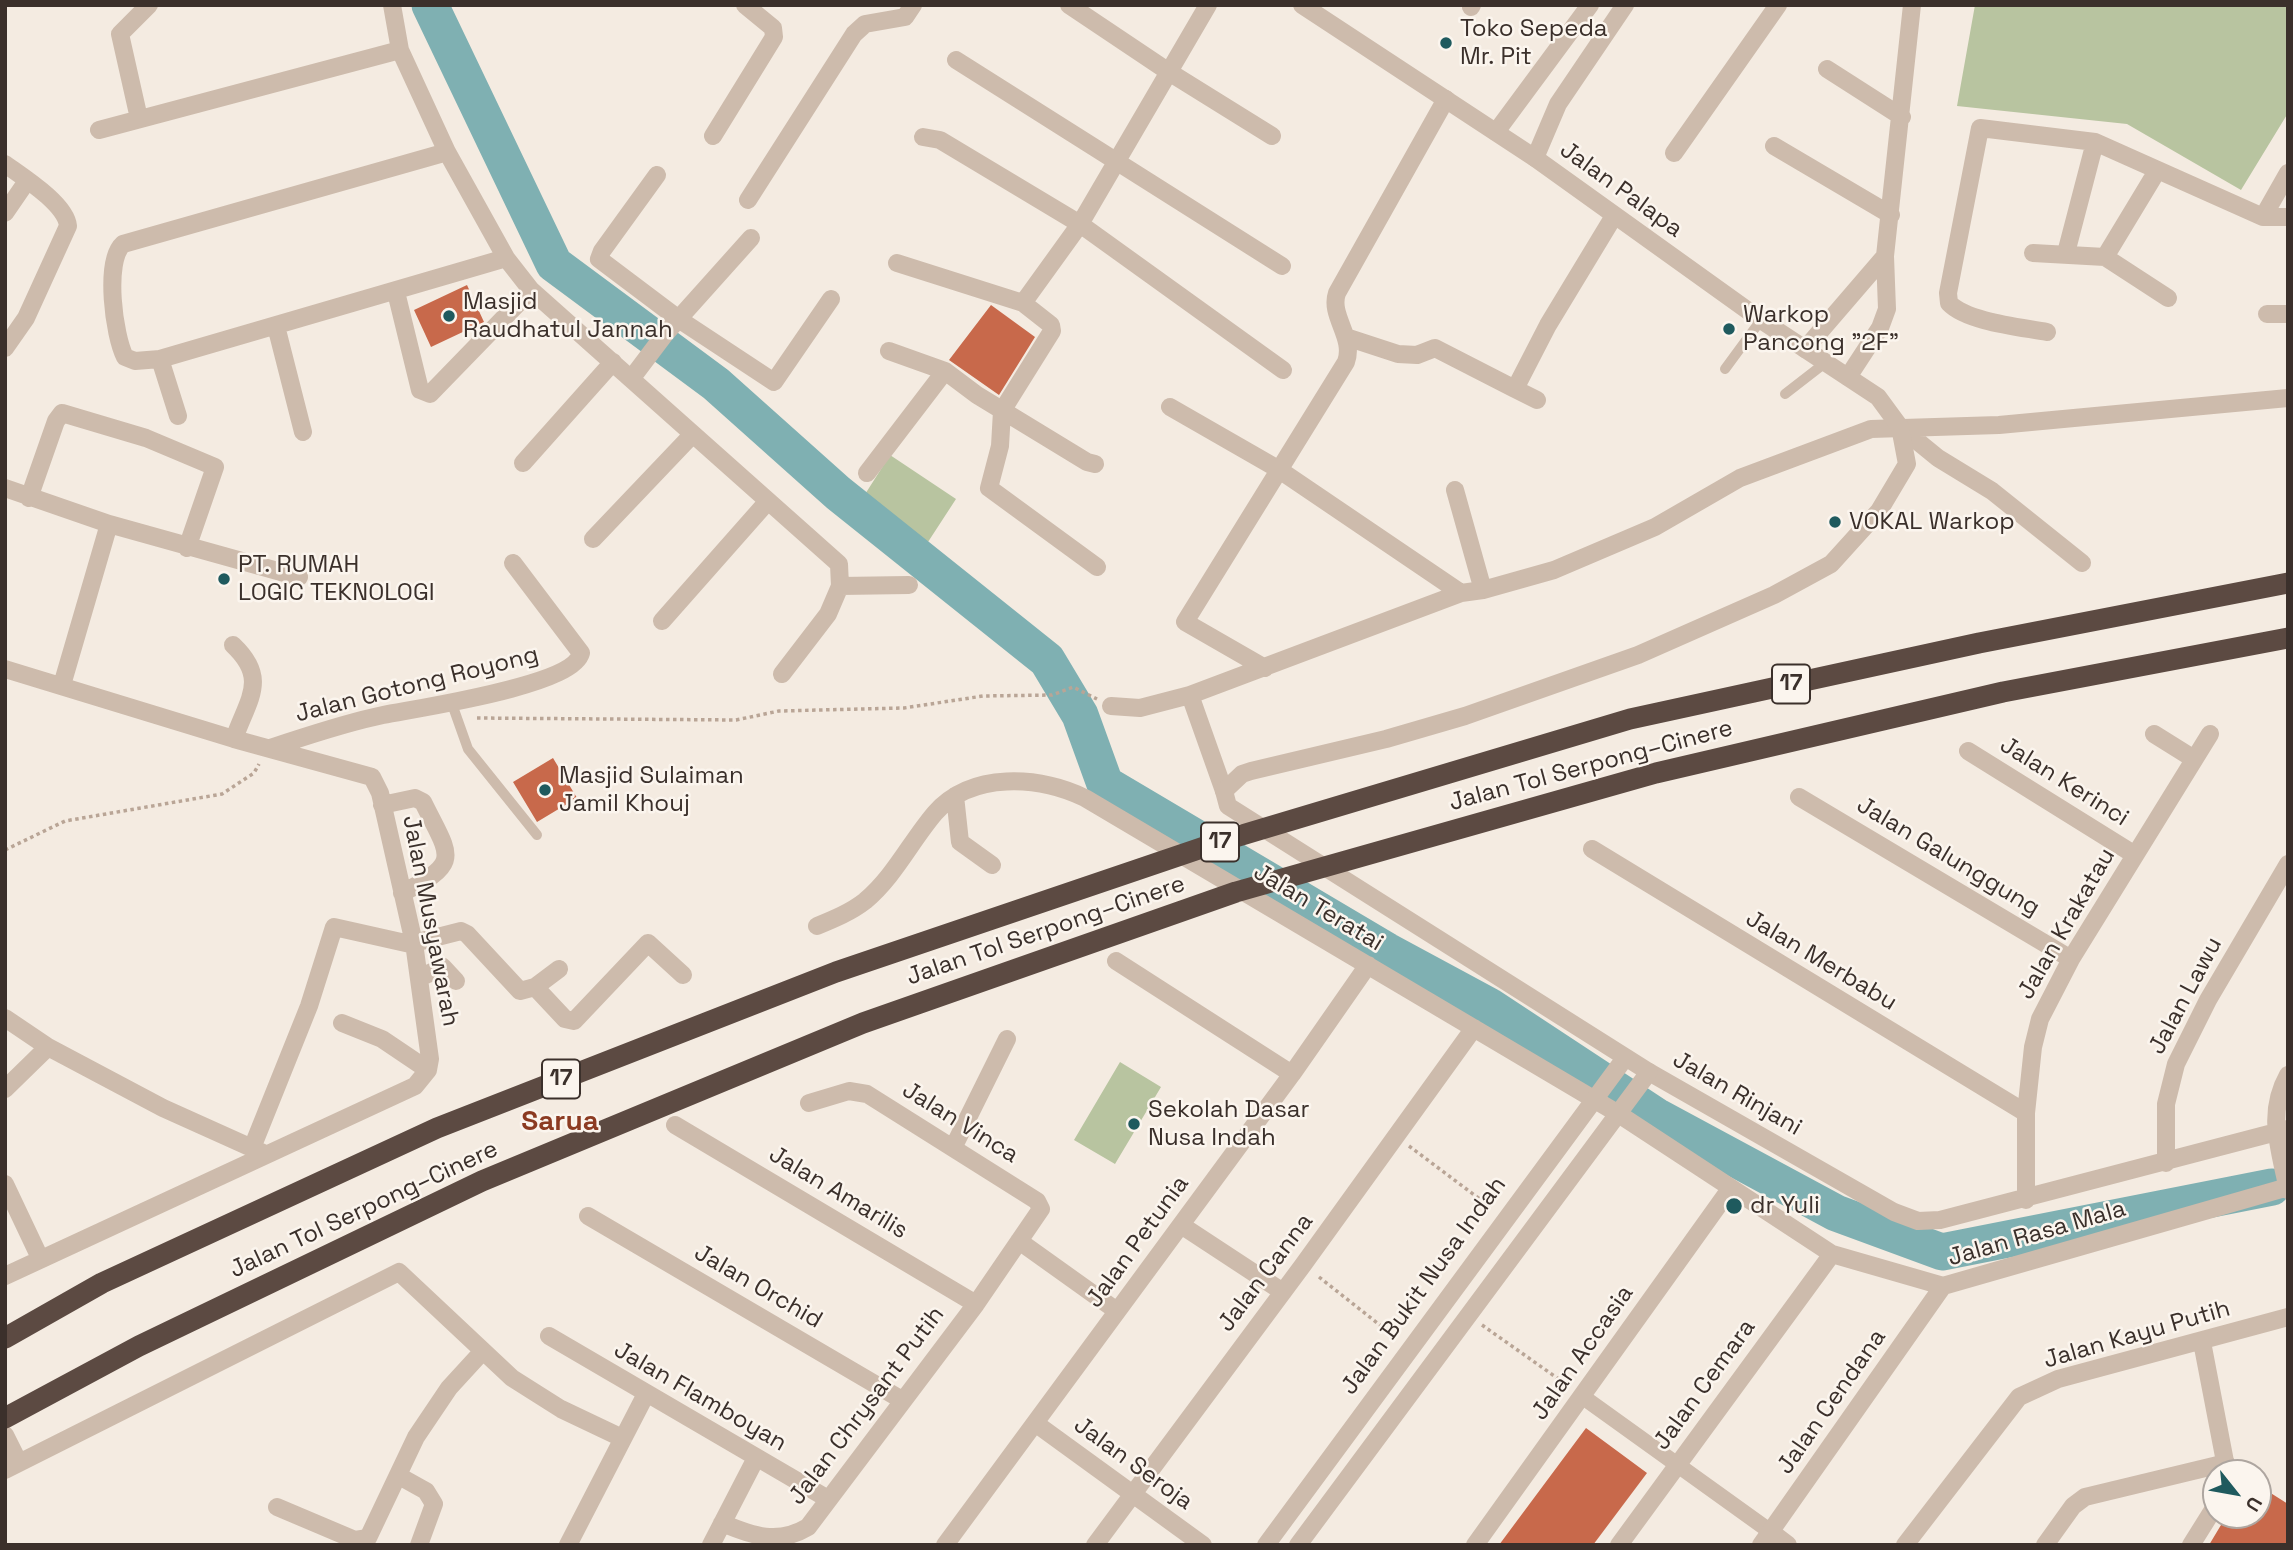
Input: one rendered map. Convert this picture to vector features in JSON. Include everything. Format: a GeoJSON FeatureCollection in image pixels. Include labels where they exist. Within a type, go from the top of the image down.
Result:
{"type":"FeatureCollection","features":[{"type":"Feature","properties":{"kind":"highway","name":"Jalan Tol Serpong–Cinere"},"geometry":{"type":"LineString","coordinates":[[5,1338],[102,1283],[437,1128],[836,972],[1138,870],[1303,817],[1630,719],[1979,643],[2288,583]]}},
{"type":"Feature","properties":{"kind":"highway","name":"Jalan Tol Serpong–Cinere"},"geometry":{"type":"LineString","coordinates":[[5,1418],[139,1346],[482,1181],[863,1023],[1199,905],[1656,773],[2003,692],[2288,638]]}},
{"type":"Feature","properties":{"kind":"street"},"geometry":{"type":"LineString","coordinates":[[142,118],[138,114],[120,34],[149,5]]}},
{"type":"Feature","properties":{"kind":"street"},"geometry":{"type":"LineString","coordinates":[[392,5],[400,50],[447,152],[506,258],[531,290],[839,564],[840,586],[828,614],[782,674]]}},
{"type":"Feature","properties":{"kind":"street"},"geometry":{"type":"LineString","coordinates":[[713,136],[774,37],[773,28],[745,5]]}},
{"type":"Feature","properties":{"kind":"street"},"geometry":{"type":"LineString","coordinates":[[748,200],[854,34],[865,24],[905,17],[913,5]]}},
{"type":"Feature","properties":{"kind":"street"},"geometry":{"type":"LineString","coordinates":[[1069,5],[1272,136]]}},
{"type":"Feature","properties":{"kind":"street"},"geometry":{"type":"LineString","coordinates":[[1023,303],[1080,224],[1208,5]]}},
{"type":"Feature","properties":{"kind":"street"},"geometry":{"type":"LineString","coordinates":[[1496,132],[1527,95],[1590,5]]}},
{"type":"Feature","properties":{"kind":"street"},"geometry":{"type":"LineString","coordinates":[[1535,158],[1553,113],[1625,5]]}},
{"type":"Feature","properties":{"kind":"street"},"geometry":{"type":"LineString","coordinates":[[1674,153],[1778,5]]}},
{"type":"Feature","properties":{"kind":"street"},"geometry":{"type":"LineString","coordinates":[[1848,377],[1885,319],[1885,257],[1912,5]]}},
{"type":"Feature","properties":{"kind":"street","name":"Jalan Palapa"},"geometry":{"type":"LineString","coordinates":[[1303,6],[1535,158],[1761,320],[1878,397],[1900,427]]}},
{"type":"Feature","properties":{"kind":"street"},"geometry":{"type":"LineString","coordinates":[[99,130],[400,50]]}},
{"type":"Feature","properties":{"kind":"street"},"geometry":{"type":"LineString","coordinates":[[956,60],[1115,163],[1282,266]]}},
{"type":"Feature","properties":{"kind":"street"},"geometry":{"type":"LineString","coordinates":[[1827,69],[1902,117]]}},
{"type":"Feature","properties":{"kind":"street"},"geometry":{"type":"LineString","coordinates":[[1527,95],[1553,113]]}},
{"type":"Feature","properties":{"kind":"street"},"geometry":{"type":"LineString","coordinates":[[1265,668],[1185,622],[1346,362],[1350,345],[1335,303],[1337,293],[1446,99]]}},
{"type":"Feature","properties":{"kind":"street"},"geometry":{"type":"LineString","coordinates":[[2047,332],[1961,312],[1949,303],[1948,293],[1977,131],[1984,127],[2095,142],[2263,217],[2288,217]]}},
{"type":"Feature","properties":{"kind":"street"},"geometry":{"type":"LineString","coordinates":[[923,137],[940,140],[1080,224],[1283,370]]}},
{"type":"Feature","properties":{"kind":"street"},"geometry":{"type":"LineString","coordinates":[[2066,253],[2095,142]]}},
{"type":"Feature","properties":{"kind":"street"},"geometry":{"type":"LineString","coordinates":[[1774,146],[1891,215]]}},
{"type":"Feature","properties":{"kind":"street"},"geometry":{"type":"LineString","coordinates":[[447,152],[123,244],[117,249],[112,293],[121,350],[129,360],[160,359],[506,258]]}},
{"type":"Feature","properties":{"kind":"street"},"geometry":{"type":"LineString","coordinates":[[5,164],[52,201],[68,220],[68,226],[26,318],[5,348]]}},
{"type":"Feature","properties":{"kind":"street"},"geometry":{"type":"LineString","coordinates":[[2105,257],[2157,171]]}},
{"type":"Feature","properties":{"kind":"street"},"geometry":{"type":"LineString","coordinates":[[2263,217],[2288,173]]}},
{"type":"Feature","properties":{"kind":"street"},"geometry":{"type":"LineString","coordinates":[[657,175],[601,251],[599,259],[680,320],[774,382],[831,299]]}},
{"type":"Feature","properties":{"kind":"street"},"geometry":{"type":"LineString","coordinates":[[5,213],[27,181]]}},
{"type":"Feature","properties":{"kind":"street"},"geometry":{"type":"LineString","coordinates":[[1515,389],[1548,325],[1614,216]]}},
{"type":"Feature","properties":{"kind":"street"},"geometry":{"type":"LineString","coordinates":[[631,379],[665,334],[751,239]]}},
{"type":"Feature","properties":{"kind":"street"},"geometry":{"type":"LineString","coordinates":[[2034,253],[2105,257],[2168,298]]}},
{"type":"Feature","properties":{"kind":"street"},"geometry":{"type":"LineString","coordinates":[[1805,349],[1885,257]]}},
{"type":"Feature","properties":{"kind":"street"},"geometry":{"type":"LineString","coordinates":[[897,263],[1023,303],[1051,325],[1052,331],[1002,411],[1001,438],[989,480],[989,490],[1097,567]]}},
{"type":"Feature","properties":{"kind":"street"},"geometry":{"type":"LineString","coordinates":[[1862,282],[1886,293]]}},
{"type":"Feature","properties":{"kind":"street"},"geometry":{"type":"LineString","coordinates":[[396,292],[420,390],[430,394],[531,290]]}},
{"type":"Feature","properties":{"kind":"street"},"geometry":{"type":"LineString","coordinates":[[2267,314],[2288,314]]}},
{"type":"Feature","properties":{"kind":"street"},"geometry":{"type":"LineString","coordinates":[[276,326],[303,432]]}},
{"type":"Feature","properties":{"kind":"street"},"geometry":{"type":"LineString","coordinates":[[1346,337],[1398,354],[1417,355],[1435,348],[1537,400]]}},
{"type":"Feature","properties":{"kind":"street"},"geometry":{"type":"LineString","coordinates":[[889,351],[945,371],[1002,411],[1087,462],[1095,464]]}},
{"type":"Feature","properties":{"kind":"street"},"geometry":{"type":"LineString","coordinates":[[160,359],[178,416]]}},
{"type":"Feature","properties":{"kind":"street"},"geometry":{"type":"LineString","coordinates":[[523,463],[613,362]]}},
{"type":"Feature","properties":{"kind":"street"},"geometry":{"type":"LineString","coordinates":[[867,473],[945,371]]}},
{"type":"Feature","properties":{"kind":"street"},"geometry":{"type":"LineString","coordinates":[[1111,706],[1140,708],[1190,695],[1461,593],[1483,590],[1554,570],[1655,527],[1740,478],[1871,429],[1999,425],[2288,398]]}},
{"type":"Feature","properties":{"kind":"street"},"geometry":{"type":"LineString","coordinates":[[1170,407],[1278,469],[1461,593]]}},
{"type":"Feature","properties":{"kind":"street"},"geometry":{"type":"LineString","coordinates":[[29,498],[59,415],[82,418],[146,438],[215,467],[187,548]]}},
{"type":"Feature","properties":{"kind":"street"},"geometry":{"type":"LineString","coordinates":[[1900,427],[1938,458],[1992,491],[2082,563]]}},
{"type":"Feature","properties":{"kind":"street"},"geometry":{"type":"LineString","coordinates":[[1224,791],[1242,774],[1251,771],[1412,731],[1638,655],[1774,595],[1831,564],[1879,511],[1907,464],[1900,427]]}},
{"type":"Feature","properties":{"kind":"street"},"geometry":{"type":"LineString","coordinates":[[593,539],[692,435]]}},
{"type":"Feature","properties":{"kind":"street"},"geometry":{"type":"LineString","coordinates":[[5,488],[187,548],[299,577]]}},
{"type":"Feature","properties":{"kind":"street"},"geometry":{"type":"LineString","coordinates":[[1455,491],[1483,590]]}},
{"type":"Feature","properties":{"kind":"street"},"geometry":{"type":"LineString","coordinates":[[662,621],[768,501]]}},
{"type":"Feature","properties":{"kind":"street"},"geometry":{"type":"LineString","coordinates":[[62,685],[109,524]]}},
{"type":"Feature","properties":{"kind":"street","name":"Jalan Gotong Royong"},"geometry":{"type":"LineString","coordinates":[[270,748],[382,715],[455,711],[555,676],[579,660],[578,649],[513,563]]}},
{"type":"Feature","properties":{"kind":"street"},"geometry":{"type":"LineString","coordinates":[[840,586],[908,584]]}},
{"type":"Feature","properties":{"kind":"street"},"geometry":{"type":"LineString","coordinates":[[233,645],[253,669],[254,683],[234,739]]}},
{"type":"Feature","properties":{"kind":"street","name":"Jalan Musyawarah"},"geometry":{"type":"LineString","coordinates":[[5,668],[234,739],[372,777],[377,785],[414,943],[428,1032],[428,1070]]}},
{"type":"Feature","properties":{"kind":"street","name":"Jalan Rinjani"},"geometry":{"type":"LineString","coordinates":[[1190,695],[1228,807],[1623,1060],[1894,1213],[1918,1221],[1940,1220],[2281,1137]]}},
{"type":"Feature","properties":{"kind":"street"},"geometry":{"type":"LineString","coordinates":[[2154,734],[2194,759]]}},
{"type":"Feature","properties":{"kind":"street","name":"Jalan Krakatau"},"geometry":{"type":"LineString","coordinates":[[2026,1200],[2026,1113],[2033,1047],[2040,1019],[2071,959],[2210,734]]}},
{"type":"Feature","properties":{"kind":"street","name":"Jalan Kerinci"},"geometry":{"type":"LineString","coordinates":[[1968,751],[2135,855]]}},
{"type":"Feature","properties":{"kind":"street","name":"Jalan Teratai"},"geometry":{"type":"LineString","coordinates":[[817,926],[848,912],[876,891],[936,812],[956,796],[974,787],[1007,781],[1027,781],[1070,791],[1594,1096]]}},
{"type":"Feature","properties":{"kind":"street"},"geometry":{"type":"LineString","coordinates":[[956,796],[960,842],[992,865]]}},
{"type":"Feature","properties":{"kind":"street"},"geometry":{"type":"LineString","coordinates":[[382,805],[415,797],[423,802],[447,852],[444,867],[432,878],[402,893]]}},
{"type":"Feature","properties":{"kind":"street","name":"Jalan Galunggung"},"geometry":{"type":"LineString","coordinates":[[1799,797],[2071,959]]}},
{"type":"Feature","properties":{"kind":"street","name":"Jalan Merbabu"},"geometry":{"type":"LineString","coordinates":[[1592,849],[2026,1113]]}},
{"type":"Feature","properties":{"kind":"street","name":"Jalan Lawu"},"geometry":{"type":"LineString","coordinates":[[2166,1163],[2166,1104],[2176,1064],[2208,1000],[2288,864]]}},
{"type":"Feature","properties":{"kind":"street"},"geometry":{"type":"LineString","coordinates":[[260,1151],[334,927],[414,943],[461,931],[467,934],[520,991],[535,987],[559,969]]}},
{"type":"Feature","properties":{"kind":"street"},"geometry":{"type":"LineString","coordinates":[[535,987],[565,1020],[574,1021],[648,943],[683,975]]}},
{"type":"Feature","properties":{"kind":"street"},"geometry":{"type":"LineString","coordinates":[[1116,961],[1292,1074]]}},
{"type":"Feature","properties":{"kind":"street","name":"Jalan Petunia"},"geometry":{"type":"LineString","coordinates":[[945,1545],[1292,1074],[1368,965]]}},
{"type":"Feature","properties":{"kind":"street"},"geometry":{"type":"LineString","coordinates":[[419,978],[443,967],[456,981]]}},
{"type":"Feature","properties":{"kind":"street"},"geometry":{"type":"LineString","coordinates":[[5,1018],[48,1047],[142,1097],[260,1151]]}},
{"type":"Feature","properties":{"kind":"street"},"geometry":{"type":"LineString","coordinates":[[5,1276],[260,1151],[415,1086],[428,1070],[382,1040],[342,1023]]}},
{"type":"Feature","properties":{"kind":"street","name":"Jalan Canna"},"geometry":{"type":"LineString","coordinates":[[1094,1545],[1303,1265],[1474,1028]]}},
{"type":"Feature","properties":{"kind":"street"},"geometry":{"type":"LineString","coordinates":[[954,1146],[1007,1039]]}},
{"type":"Feature","properties":{"kind":"street"},"geometry":{"type":"LineString","coordinates":[[5,1089],[48,1047]]}},
{"type":"Feature","properties":{"kind":"street","name":"Jalan Bukit Nusa Indah"},"geometry":{"type":"LineString","coordinates":[[1266,1545],[1409,1347],[1623,1060]]}},
{"type":"Feature","properties":{"kind":"street","name":"Jalan Bukit Nusa Indah"},"geometry":{"type":"LineString","coordinates":[[1298,1545],[1648,1074]]}},
{"type":"Feature","properties":{"kind":"street"},"geometry":{"type":"LineString","coordinates":[[2287,1186],[2277,1096],[2288,1075]]}},
{"type":"Feature","properties":{"kind":"street","name":"Jalan Vinca"},"geometry":{"type":"LineString","coordinates":[[809,1103],[858,1091],[954,1146],[1041,1204],[1019,1241]]}},
{"type":"Feature","properties":{"kind":"street","name":"Jalan Rasa Mala"},"geometry":{"type":"LineString","coordinates":[[1594,1096],[1730,1189],[1832,1254],[1943,1286],[2287,1186]]}},
{"type":"Feature","properties":{"kind":"street","name":"Jalan Amarilis"},"geometry":{"type":"LineString","coordinates":[[675,1125],[976,1304]]}},
{"type":"Feature","properties":{"kind":"street"},"geometry":{"type":"LineString","coordinates":[[5,1184],[40,1258]]}},
{"type":"Feature","properties":{"kind":"street","name":"Jalan Accasia"},"geometry":{"type":"LineString","coordinates":[[1475,1545],[1730,1189]]}},
{"type":"Feature","properties":{"kind":"street","name":"Jalan Orchid"},"geometry":{"type":"LineString","coordinates":[[588,1216],[902,1400]]}},
{"type":"Feature","properties":{"kind":"street"},"geometry":{"type":"LineString","coordinates":[[1181,1225],[1283,1292]]}},
{"type":"Feature","properties":{"kind":"street"},"geometry":{"type":"LineString","coordinates":[[1019,1241],[1117,1311]]}},
{"type":"Feature","properties":{"kind":"street","name":"Jalan Chrysant Putih"},"geometry":{"type":"LineString","coordinates":[[722,1522],[748,1534],[778,1539],[793,1536],[808,1527],[976,1304],[1019,1241]]}},
{"type":"Feature","properties":{"kind":"street","name":"Jalan Cemara"},"geometry":{"type":"LineString","coordinates":[[1619,1545],[1832,1254]]}},
{"type":"Feature","properties":{"kind":"street"},"geometry":{"type":"LineString","coordinates":[[11,1454],[399,1272],[482,1352],[538,1396],[622,1438]]}},
{"type":"Feature","properties":{"kind":"street","name":"Jalan Cendana"},"geometry":{"type":"LineString","coordinates":[[1766,1538],[1943,1286]]}},
{"type":"Feature","properties":{"kind":"street","name":"Jalan Kayu Putih"},"geometry":{"type":"LineString","coordinates":[[1905,1545],[2019,1397],[2058,1379],[2288,1317]]}},
{"type":"Feature","properties":{"kind":"street","name":"Jalan Flamboyan"},"geometry":{"type":"LineString","coordinates":[[548,1336],[828,1499]]}},
{"type":"Feature","properties":{"kind":"street"},"geometry":{"type":"LineString","coordinates":[[2202,1342],[2224,1459]]}},
{"type":"Feature","properties":{"kind":"street"},"geometry":{"type":"LineString","coordinates":[[277,1507],[355,1540],[365,1540],[373,1533],[416,1437],[449,1388],[482,1352]]}},
{"type":"Feature","properties":{"kind":"street"},"geometry":{"type":"LineString","coordinates":[[568,1545],[646,1394]]}},
{"type":"Feature","properties":{"kind":"street"},"geometry":{"type":"LineString","coordinates":[[1583,1397],[1676,1465],[1766,1538],[1788,1545]]}},
{"type":"Feature","properties":{"kind":"street","name":"Jalan Seroja"},"geometry":{"type":"LineString","coordinates":[[1035,1423],[1203,1545]]}},
{"type":"Feature","properties":{"kind":"street"},"geometry":{"type":"LineString","coordinates":[[711,1545],[756,1458]]}},
{"type":"Feature","properties":{"kind":"street"},"geometry":{"type":"LineString","coordinates":[[2045,1545],[2073,1506],[2085,1497],[2202,1473]]}},
{"type":"Feature","properties":{"kind":"street"},"geometry":{"type":"LineString","coordinates":[[399,1476],[426,1491],[434,1504],[419,1545]]}},
{"type":"Feature","properties":{"kind":"street"},"geometry":{"type":"LineString","coordinates":[[2191,1545],[2202,1527]]}},
{"type":"Feature","properties":{"kind":"lane"},"geometry":{"type":"LineString","coordinates":[[1725,369],[1761,320]]}},
{"type":"Feature","properties":{"kind":"lane"},"geometry":{"type":"LineString","coordinates":[[1785,394],[1825,363]]}},
{"type":"Feature","properties":{"kind":"lane"},"geometry":{"type":"LineString","coordinates":[[455,711],[468,749],[537,835]]}},
{"type":"Feature","properties":{"kind":"path"},"geometry":{"type":"LineString","coordinates":[[455,711],[736,720],[779,711],[904,708],[983,696],[1052,695],[1073,687],[1111,706]]}},
{"type":"Feature","properties":{"kind":"path"},"geometry":{"type":"LineString","coordinates":[[5,850],[65,821],[222,794],[254,773],[270,748]]}},
{"type":"Feature","properties":{"kind":"path"},"geometry":{"type":"LineString","coordinates":[[1396,1137],[1505,1218]]}},
{"type":"Feature","properties":{"kind":"path"},"geometry":{"type":"LineString","coordinates":[[1303,1265],[1409,1347]]}},
{"type":"Feature","properties":{"kind":"path"},"geometry":{"type":"LineString","coordinates":[[1467,1315],[1583,1397]]}},
{"type":"Feature","properties":{"kind":"green space"},"geometry":{"type":"Polygon","coordinates":[[[1975,5],[2288,5],[2288,113],[2241,190],[2127,124],[1957,106],[1975,5]]]}},
{"type":"Feature","properties":{"kind":"green space"},"geometry":{"type":"Polygon","coordinates":[[[890,455],[956,499],[928,542],[862,499],[890,455]]]}},
{"type":"Feature","properties":{"kind":"green space"},"geometry":{"type":"Polygon","coordinates":[[[1120,1062],[1161,1087],[1115,1164],[1074,1140],[1120,1062]]]}},
{"type":"Feature","properties":{"kind":"building","name":"Masjid Raudhatul Jannah"},"geometry":{"type":"Polygon","coordinates":[[[467,285],[484,322],[431,347],[414,310],[467,285]]]}},
{"type":"Feature","properties":{"kind":"building"},"geometry":{"type":"Polygon","coordinates":[[[991,305],[1035,337],[999,395],[949,360],[991,305]]]}},
{"type":"Feature","properties":{"kind":"building","name":"Masjid Sulaiman Jamil Khouj"},"geometry":{"type":"Polygon","coordinates":[[[553,758],[577,798],[537,822],[513,782],[553,758]]]}},
{"type":"Feature","properties":{"kind":"building"},"geometry":{"type":"Polygon","coordinates":[[[1586,1428],[1647,1473],[1593,1545],[1499,1545],[1586,1428]]]}},
{"type":"Feature","properties":{"kind":"building"},"geometry":{"type":"Polygon","coordinates":[[[2272,1494],[2288,1504],[2288,1545],[2209,1545],[2219,1529],[2272,1529],[2272,1494]]]}},
{"type":"Feature","properties":{"kind":"waterway"},"geometry":{"type":"LineString","coordinates":[[430,5],[554,264],[716,384],[838,493],[1047,660],[1080,715],[1105,784],[1387,951],[1489,1006],[1656,1116],[1836,1213],[1942,1252],[2272,1187]]}},
{"type":"Feature","properties":{"kind":"place","name":"Toko Sepeda Mr. Pit"},"geometry":{"type":"Point","coordinates":[1446,43]}},
{"type":"Feature","properties":{"kind":"place","name":"Masjid Raudhatul Jannah"},"geometry":{"type":"Point","coordinates":[449,316]}},
{"type":"Feature","properties":{"kind":"place","name":"Warkop Pancong \"2F\""},"geometry":{"type":"Point","coordinates":[1729,329]}},
{"type":"Feature","properties":{"kind":"place","name":"VOKAL Warkop"},"geometry":{"type":"Point","coordinates":[1835,522]}},
{"type":"Feature","properties":{"kind":"place","name":"PT. RUMAH LOGIC TEKNOLOGI"},"geometry":{"type":"Point","coordinates":[224,579]}},
{"type":"Feature","properties":{"kind":"place","name":"Masjid Sulaiman Jamil Khouj"},"geometry":{"type":"Point","coordinates":[545,790]}},
{"type":"Feature","properties":{"kind":"place","name":"Sekolah Dasar Nusa Indah"},"geometry":{"type":"Point","coordinates":[1134,1124]}},
{"type":"Feature","properties":{"kind":"place","name":"dr Yuli"},"geometry":{"type":"Point","coordinates":[1734,1206]}},
{"type":"Feature","properties":{"kind":"district","name":"Sarua"},"geometry":{"type":"Point","coordinates":[560,1122]}}]}
